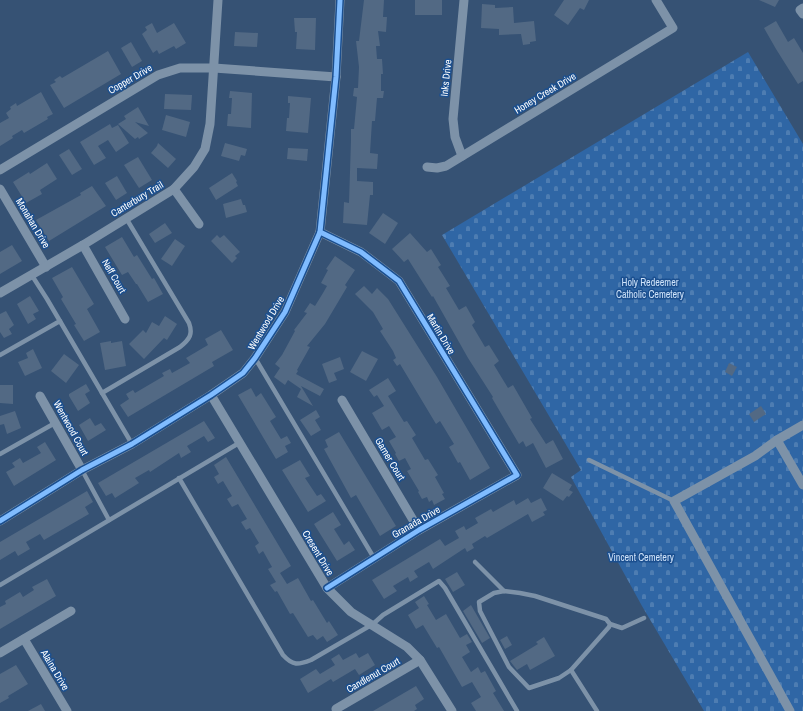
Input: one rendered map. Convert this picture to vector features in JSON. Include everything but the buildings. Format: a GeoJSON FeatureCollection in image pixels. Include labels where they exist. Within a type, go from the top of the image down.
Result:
{"type":"FeatureCollection","features":[{"type":"Feature","properties":{"kind":"street","name":"Canterbury Trail"},"geometry":{"type":"LineString","coordinates":[[0,293],[83,245],[174,189],[194,167],[204,149],[210,124],[218,0]]}},
{"type":"Feature","properties":{"kind":"street","name":"Wentwood Drive"},"geometry":{"type":"LineString","coordinates":[[0,522],[82,470],[132,444],[211,396],[243,373],[255,358],[285,312],[320,232],[336,77],[340,0]]}},
{"type":"Feature","properties":{"kind":"street","name":"Inks Drive"},"geometry":{"type":"LineString","coordinates":[[462,156],[455,137],[453,119],[464,0]]}},
{"type":"Feature","properties":{"kind":"street","name":"Honey Creek Drive"},"geometry":{"type":"LineString","coordinates":[[427,167],[437,168],[446,166],[673,28],[656,0]]}},
{"type":"Feature","properties":{"kind":"street","name":"Copper Drive"},"geometry":{"type":"LineString","coordinates":[[0,170],[158,74],[180,68],[214,68],[336,77]]}},
{"type":"Feature","properties":{"kind":"street"},"geometry":{"type":"LineString","coordinates":[[174,189],[199,224]]}},
{"type":"Feature","properties":{"kind":"street","name":"Monahan Drive"},"geometry":{"type":"LineString","coordinates":[[0,190],[46,267]]}},
{"type":"Feature","properties":{"kind":"street","name":"Martin Drive"},"geometry":{"type":"LineString","coordinates":[[320,232],[361,252],[399,281],[517,475]]}},
{"type":"Feature","properties":{"kind":"street","name":"Neff Court"},"geometry":{"type":"LineString","coordinates":[[83,245],[125,319]]}},
{"type":"Feature","properties":{"kind":"street","name":"Wentwood Court"},"geometry":{"type":"LineString","coordinates":[[40,396],[82,470]]}},
{"type":"Feature","properties":{"kind":"street","name":"Cresent Drive"},"geometry":{"type":"LineString","coordinates":[[211,396],[326,588],[351,612],[407,646],[420,660],[451,711]]}},
{"type":"Feature","properties":{"kind":"street","name":"Garner Court"},"geometry":{"type":"LineString","coordinates":[[342,400],[419,530]]}},
{"type":"Feature","properties":{"kind":"street"},"geometry":{"type":"LineString","coordinates":[[790,711],[674,501],[755,456],[776,440],[803,425]]}},
{"type":"Feature","properties":{"kind":"street"},"geometry":{"type":"LineString","coordinates":[[776,440],[803,485]]}},
{"type":"Feature","properties":{"kind":"street","name":"Granada Drive"},"geometry":{"type":"LineString","coordinates":[[326,588],[419,530],[517,475]]}},
{"type":"Feature","properties":{"kind":"street"},"geometry":{"type":"LineString","coordinates":[[0,653],[71,611]]}},
{"type":"Feature","properties":{"kind":"street","name":"Alaina Drive"},"geometry":{"type":"LineString","coordinates":[[24,639],[67,711]]}},
{"type":"Feature","properties":{"kind":"street","name":"Candlenut Court"},"geometry":{"type":"LineString","coordinates":[[336,709],[420,660]]}},
{"type":"Feature","properties":{"kind":"lane"},"geometry":{"type":"LineString","coordinates":[[102,393],[180,347],[188,340],[192,332],[189,322],[126,218]]}},
{"type":"Feature","properties":{"kind":"lane"},"geometry":{"type":"LineString","coordinates":[[31,274],[132,444]]}},
{"type":"Feature","properties":{"kind":"lane"},"geometry":{"type":"LineString","coordinates":[[0,355],[60,321]]}},
{"type":"Feature","properties":{"kind":"lane"},"geometry":{"type":"LineString","coordinates":[[255,358],[374,558]]}},
{"type":"Feature","properties":{"kind":"lane"},"geometry":{"type":"LineString","coordinates":[[0,454],[55,423]]}},
{"type":"Feature","properties":{"kind":"lane"},"geometry":{"type":"LineString","coordinates":[[0,585],[239,443]]}},
{"type":"Feature","properties":{"kind":"lane"},"geometry":{"type":"LineString","coordinates":[[589,460],[674,501]]}},
{"type":"Feature","properties":{"kind":"lane"},"geometry":{"type":"LineString","coordinates":[[82,470],[109,520]]}},
{"type":"Feature","properties":{"kind":"lane"},"geometry":{"type":"LineString","coordinates":[[179,478],[283,655],[288,660],[295,664],[301,664],[373,624],[383,615],[439,581],[445,588],[517,711]]}},
{"type":"Feature","properties":{"kind":"lane"},"geometry":{"type":"LineString","coordinates":[[475,562],[504,591]]}},
{"type":"Feature","properties":{"kind":"lane"},"geometry":{"type":"LineString","coordinates":[[610,624],[571,670],[559,678],[529,688],[509,667],[480,611],[480,602],[494,594],[504,591],[535,596],[606,619],[610,624],[622,628],[644,618]]}},
{"type":"Feature","properties":{"kind":"lane"},"geometry":{"type":"LineString","coordinates":[[571,670],[597,711]]}},
{"type":"Feature","properties":{"kind":"green space","name":"Holy Redeemer Catholic Cemetery"},"geometry":{"type":"Polygon","coordinates":[[[748,52],[803,144],[803,711],[704,711],[642,606],[571,477],[581,470],[442,235],[748,52]]]}},
{"type":"Feature","properties":{"kind":"cycle path"},"geometry":{"type":"LineString","coordinates":[[0,521],[82,470],[132,444],[211,395],[243,373],[255,358],[285,312],[320,232],[336,77],[340,0]]}},
{"type":"Feature","properties":{"kind":"cycle path"},"geometry":{"type":"LineString","coordinates":[[320,232],[361,252],[399,281],[517,475],[419,530],[327,588]]}},
{"type":"Feature","properties":{"kind":"park label","name":"Vincent Cemetery"},"geometry":{"type":"Point","coordinates":[641,557]}}]}
